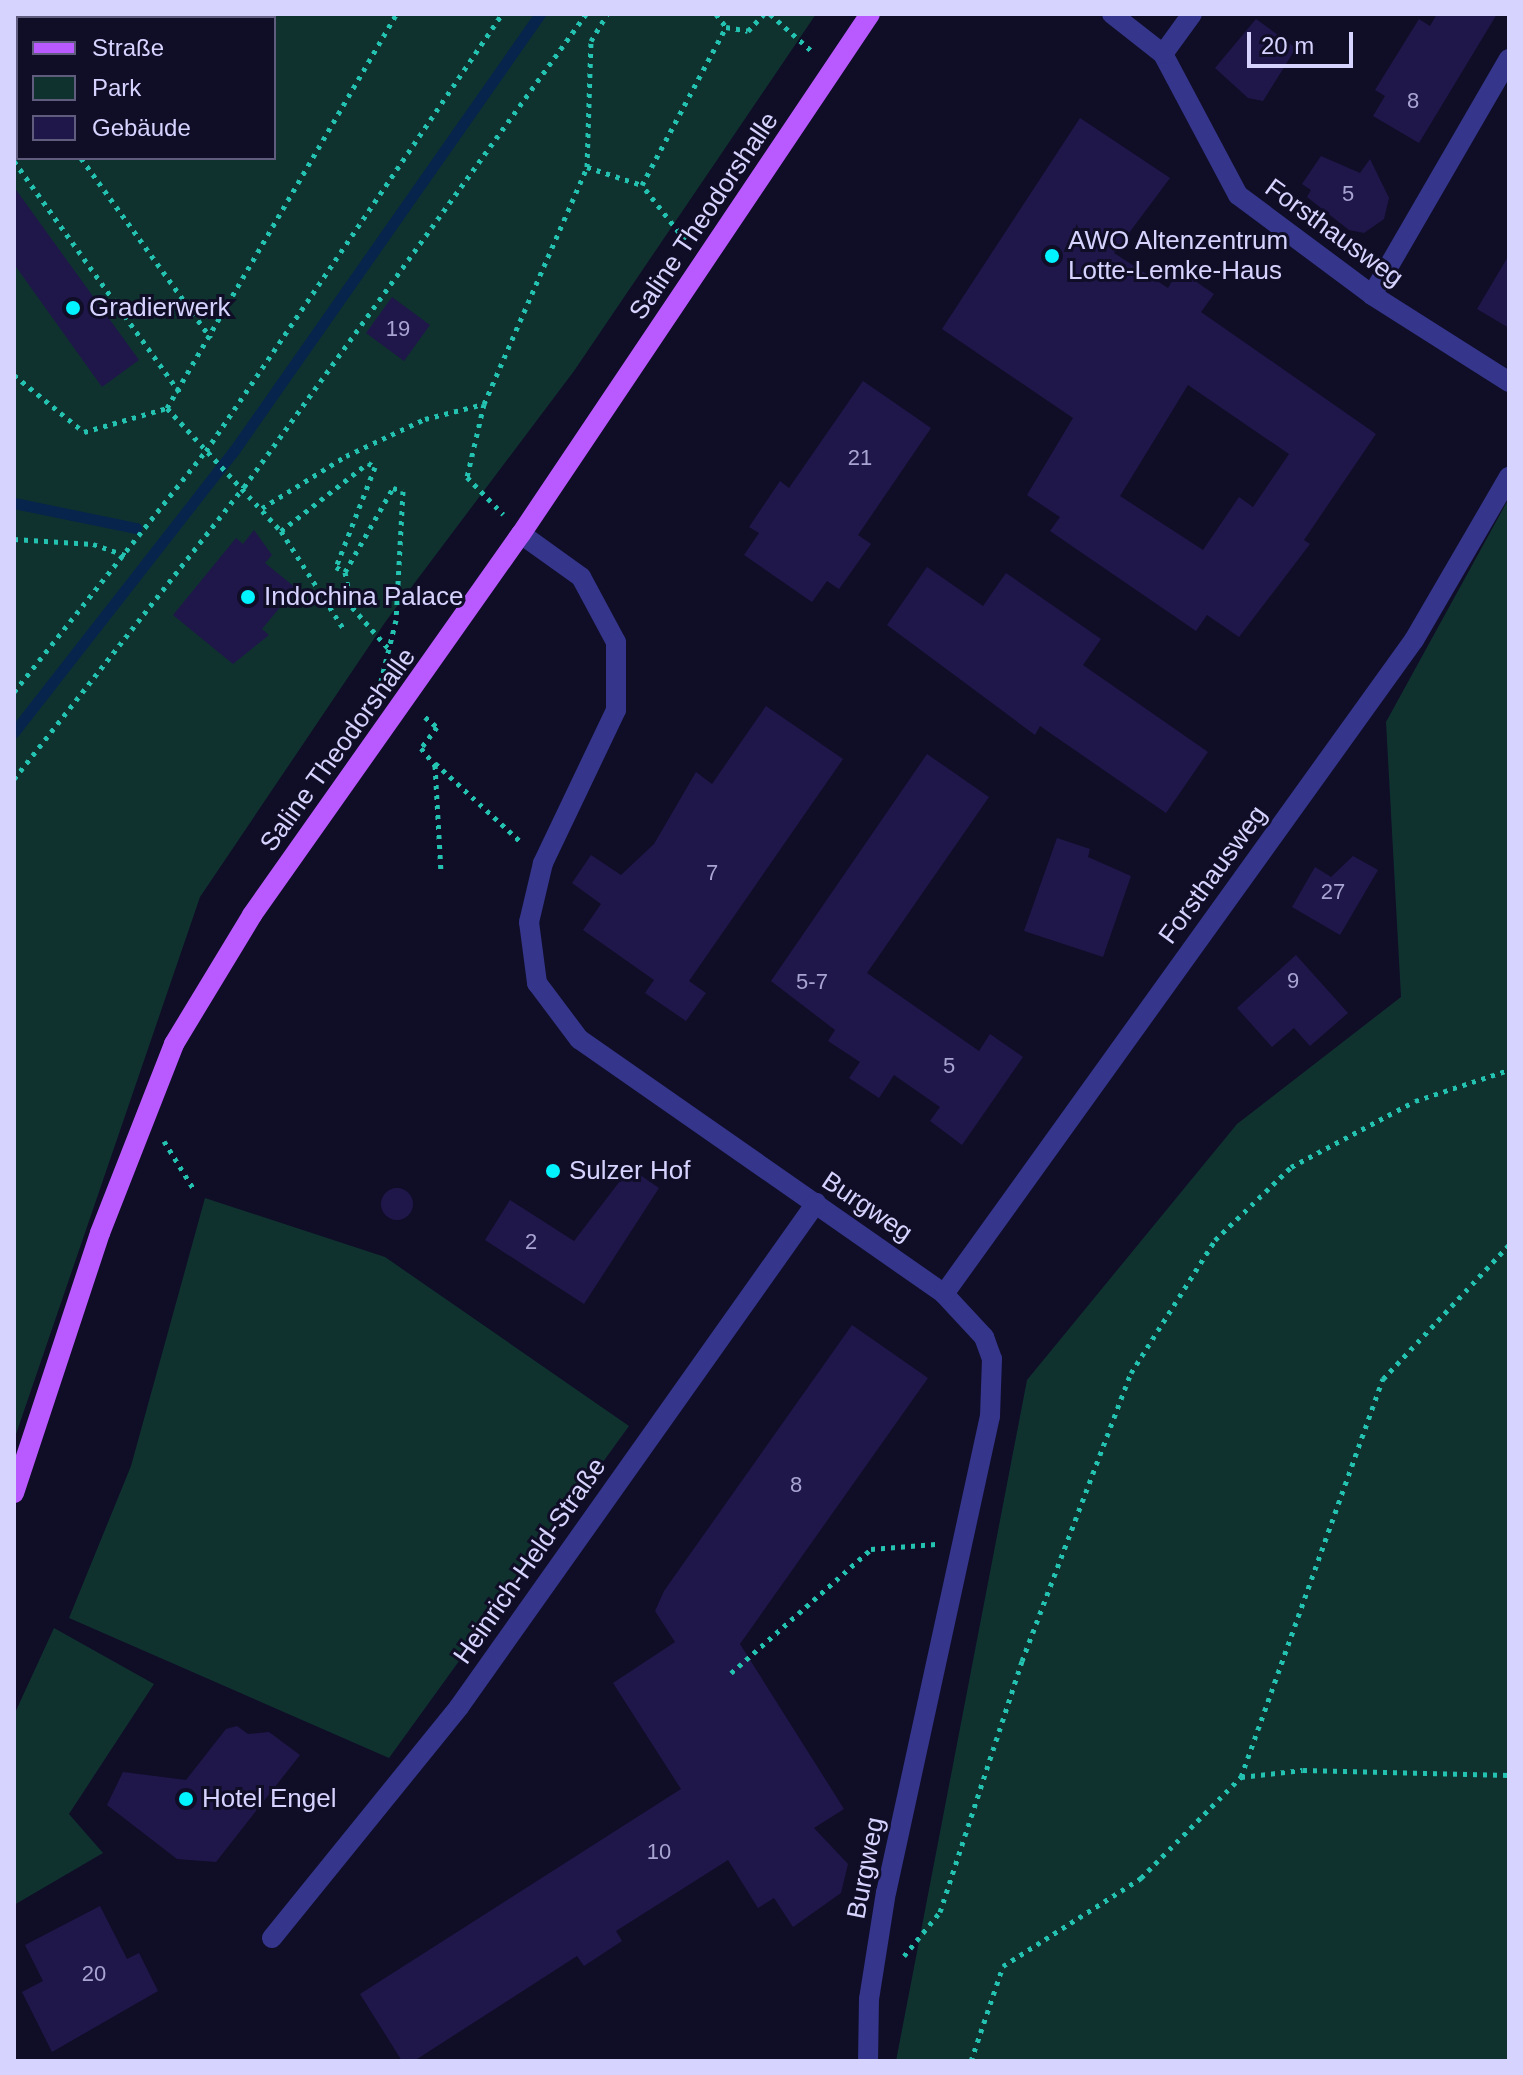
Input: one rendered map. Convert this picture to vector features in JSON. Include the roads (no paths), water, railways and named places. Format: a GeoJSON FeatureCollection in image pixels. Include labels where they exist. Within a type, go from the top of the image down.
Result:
{"type":"FeatureCollection","features":[{"type":"Feature","properties":{"kind":"main road","name":"Saline Theodorshalle"},"geometry":{"type":"LineString","coordinates":[[14,1493],[145,1110],[174,1044],[252,915],[406,702],[870,14]]}},
{"type":"Feature","properties":{"kind":"street","name":"Forsthausweg"},"geometry":{"type":"LineString","coordinates":[[1112,14],[1163,54],[1238,195],[1372,295],[1509,382]]}},
{"type":"Feature","properties":{"kind":"street"},"geometry":{"type":"LineString","coordinates":[[1163,54],[1192,14]]}},
{"type":"Feature","properties":{"kind":"street"},"geometry":{"type":"LineString","coordinates":[[1372,295],[1509,59]]}},
{"type":"Feature","properties":{"kind":"street","name":"Forsthausweg"},"geometry":{"type":"LineString","coordinates":[[944,1294],[1414,640],[1509,477]]}},
{"type":"Feature","properties":{"kind":"street","name":"Burgweg"},"geometry":{"type":"LineString","coordinates":[[521,534],[581,577],[616,642],[616,710],[543,863],[529,922],[537,983],[579,1039],[944,1294],[984,1337],[994,1379],[964,1546],[869,1999],[868,2061]]}},
{"type":"Feature","properties":{"kind":"street","name":"Heinrich-Held-Straße"},"geometry":{"type":"LineString","coordinates":[[272,1938],[459,1707],[816,1203]]}},
{"type":"Feature","properties":{"kind":"waterway"},"geometry":{"type":"LineString","coordinates":[[14,732],[233,452],[540,14]]}},
{"type":"Feature","properties":{"kind":"waterway"},"geometry":{"type":"LineString","coordinates":[[14,503],[136,528]]}},
{"type":"Feature","properties":{"kind":"place","name":"AWO Altenzentrum Lotte-Lemke-Haus"},"geometry":{"type":"Point","coordinates":[1052,256]}},
{"type":"Feature","properties":{"kind":"place","name":"Gradierwerk"},"geometry":{"type":"Point","coordinates":[73,308]}},
{"type":"Feature","properties":{"kind":"place","name":"Indochina Palace"},"geometry":{"type":"Point","coordinates":[248,597]}},
{"type":"Feature","properties":{"kind":"place","name":"Sulzer Hof"},"geometry":{"type":"Point","coordinates":[553,1171]}},
{"type":"Feature","properties":{"kind":"place","name":"Hotel Engel"},"geometry":{"type":"Point","coordinates":[186,1799]}}]}
